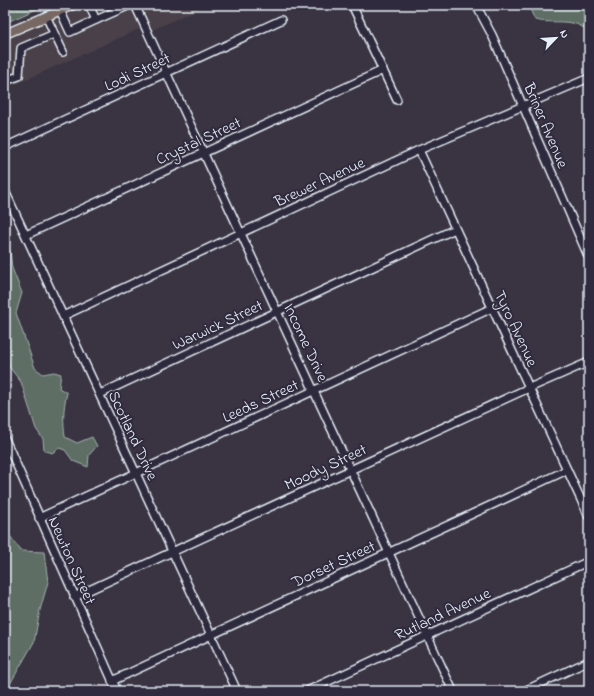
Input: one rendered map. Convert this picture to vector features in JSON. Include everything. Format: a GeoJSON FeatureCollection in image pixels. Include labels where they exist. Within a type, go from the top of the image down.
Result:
{"type":"FeatureCollection","features":[{"type":"Feature","properties":{"kind":"main road"},"geometry":{"type":"LineString","coordinates":[[5,34],[72,5]]}},
{"type":"Feature","properties":{"kind":"street"},"geometry":{"type":"LineString","coordinates":[[89,5],[96,20]]}},
{"type":"Feature","properties":{"kind":"street"},"geometry":{"type":"LineString","coordinates":[[60,10],[70,32],[130,5]]}},
{"type":"Feature","properties":{"kind":"street","name":"Income Drive"},"geometry":{"type":"LineString","coordinates":[[135,5],[453,691]]}},
{"type":"Feature","properties":{"kind":"street"},"geometry":{"type":"LineString","coordinates":[[352,5],[396,100]]}},
{"type":"Feature","properties":{"kind":"street","name":"Briner Avenue"},"geometry":{"type":"LineString","coordinates":[[476,5],[492,35],[589,258]]}},
{"type":"Feature","properties":{"kind":"street"},"geometry":{"type":"LineString","coordinates":[[46,16],[63,52]]}},
{"type":"Feature","properties":{"kind":"street","name":"Lodi Street"},"geometry":{"type":"LineString","coordinates":[[5,147],[281,20]]}},
{"type":"Feature","properties":{"kind":"street"},"geometry":{"type":"LineString","coordinates":[[5,81],[19,76],[21,48],[54,34]]}},
{"type":"Feature","properties":{"kind":"street","name":"Crystal Street"},"geometry":{"type":"LineString","coordinates":[[26,236],[383,70]]}},
{"type":"Feature","properties":{"kind":"street","name":"Brewer Avenue"},"geometry":{"type":"LineString","coordinates":[[63,316],[419,150],[589,78]]}},
{"type":"Feature","properties":{"kind":"street","name":"Tyro Avenue"},"geometry":{"type":"LineString","coordinates":[[419,150],[589,517]]}},
{"type":"Feature","properties":{"kind":"street","name":"Scotland Drive"},"geometry":{"type":"LineString","coordinates":[[5,191],[237,691]]}},
{"type":"Feature","properties":{"kind":"street","name":"Warwick Street"},"geometry":{"type":"LineString","coordinates":[[100,394],[455,229]]}},
{"type":"Feature","properties":{"kind":"street","name":"Leeds Street"},"geometry":{"type":"LineString","coordinates":[[39,518],[492,308]]}},
{"type":"Feature","properties":{"kind":"street","name":"Moody Street"},"geometry":{"type":"LineString","coordinates":[[74,597],[173,553],[529,388],[589,362]]}},
{"type":"Feature","properties":{"kind":"street","name":"Newton Street"},"geometry":{"type":"LineString","coordinates":[[6,442],[117,691]]}},
{"type":"Feature","properties":{"kind":"street","name":"Dorset Street"},"geometry":{"type":"LineString","coordinates":[[112,681],[567,470]]}},
{"type":"Feature","properties":{"kind":"street","name":"Rutland Avenue"},"geometry":{"type":"LineString","coordinates":[[307,691],[589,561]]}},
{"type":"Feature","properties":{"kind":"street"},"geometry":{"type":"LineString","coordinates":[[524,691],[589,661]]}},
{"type":"Feature","properties":{"kind":"shaded area"},"geometry":{"type":"Polygon","coordinates":[[[73,5],[207,5],[148,32],[144,25],[139,29],[5,89],[5,34],[73,5]]]}},
{"type":"Feature","properties":{"kind":"green space"},"geometry":{"type":"Polygon","coordinates":[[[5,5],[46,5],[5,23],[5,5]]]}},
{"type":"Feature","properties":{"kind":"green space"},"geometry":{"type":"Polygon","coordinates":[[[528,5],[589,5],[589,33],[577,24],[535,20],[528,5]]]}},
{"type":"Feature","properties":{"kind":"green space"},"geometry":{"type":"Polygon","coordinates":[[[5,243],[10,251],[12,268],[22,293],[16,313],[35,368],[43,374],[54,372],[61,374],[59,388],[67,393],[64,415],[65,437],[77,443],[92,437],[97,446],[89,455],[88,467],[73,461],[65,450],[59,448],[52,453],[44,450],[43,439],[36,429],[21,382],[10,368],[5,349],[5,243]]]}},
{"type":"Feature","properties":{"kind":"green space"},"geometry":{"type":"Polygon","coordinates":[[[5,529],[21,551],[44,552],[48,582],[40,610],[34,642],[6,691],[5,529]]]}}]}
